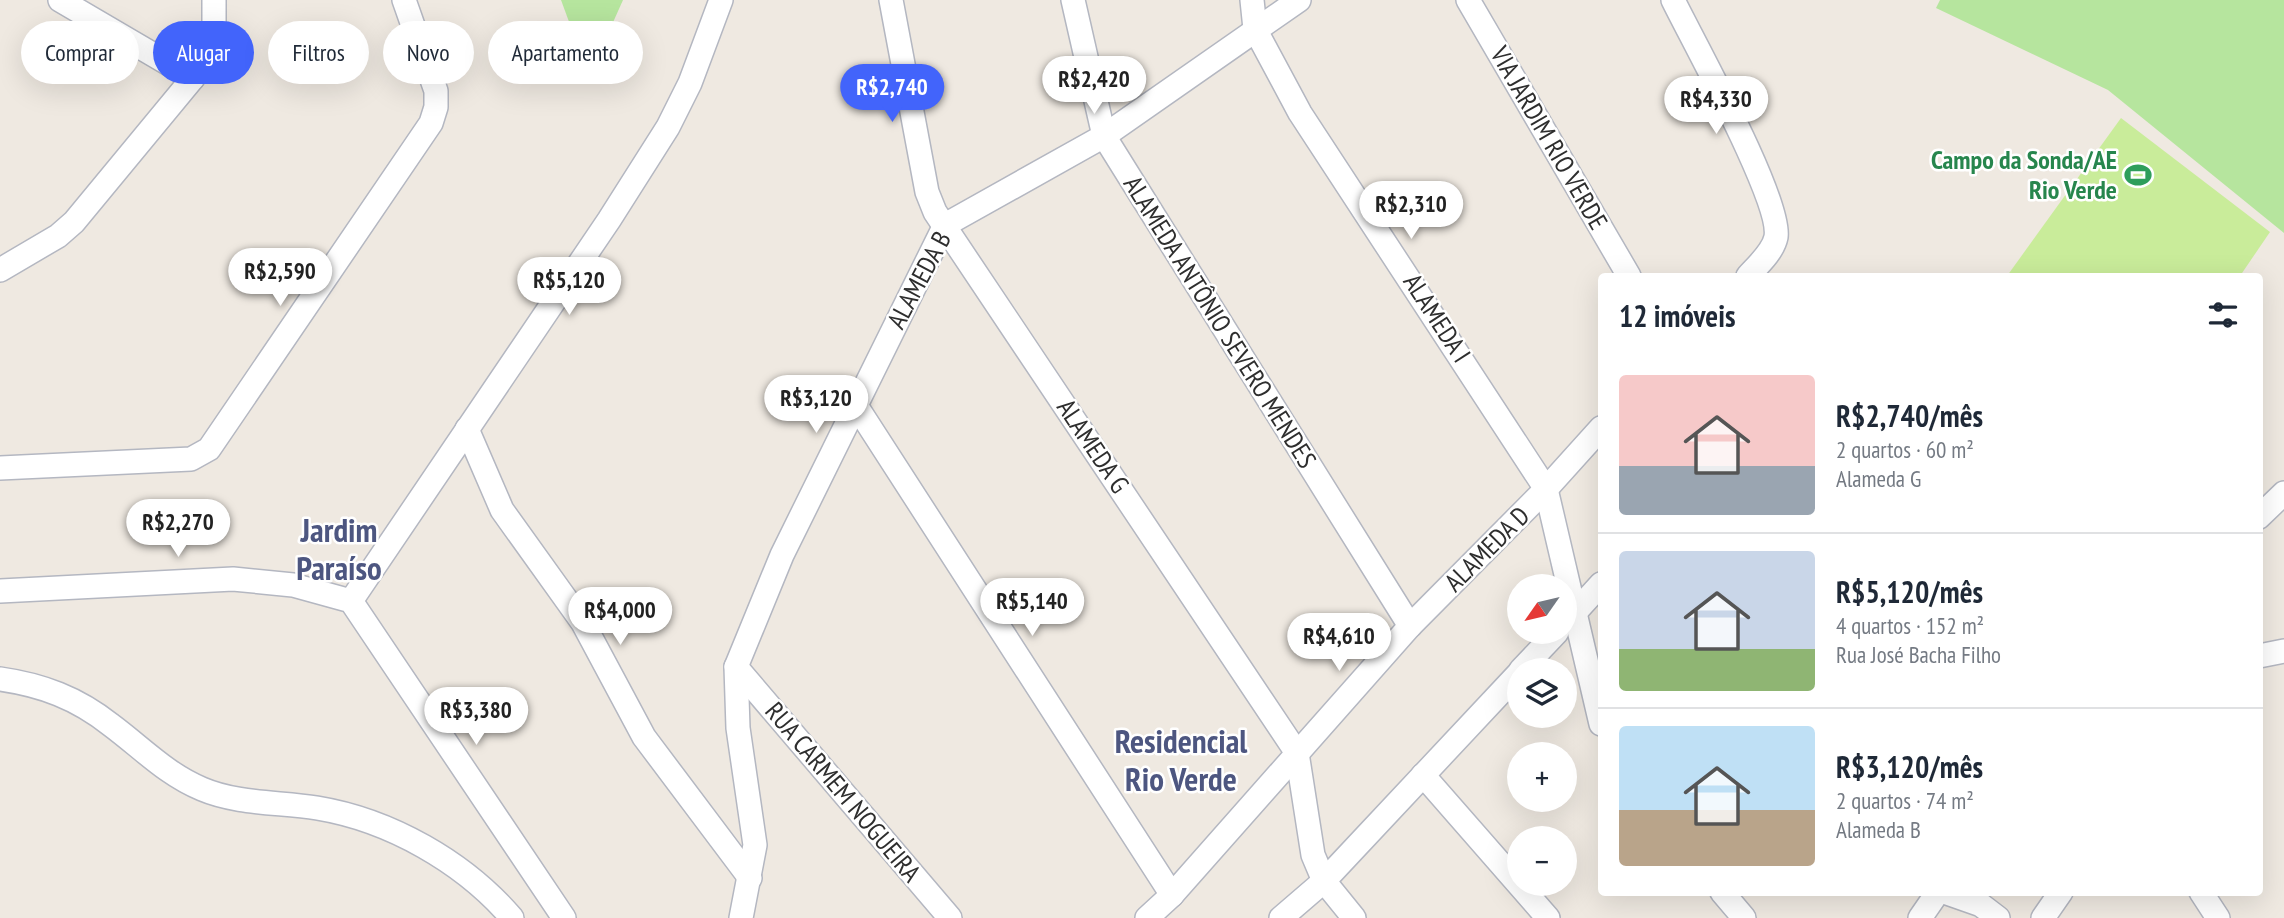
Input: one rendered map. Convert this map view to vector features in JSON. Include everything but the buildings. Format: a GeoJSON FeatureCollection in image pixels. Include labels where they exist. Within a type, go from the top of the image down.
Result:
{"type":"FeatureCollection","features":[{"type":"Feature","properties":{"kind":"street"},"geometry":{"type":"LineString","coordinates":[[60,0],[153,55]]}},
{"type":"Feature","properties":{"kind":"street"},"geometry":{"type":"LineString","coordinates":[[214,21],[215,0]]}},
{"type":"Feature","properties":{"kind":"street"},"geometry":{"type":"LineString","coordinates":[[0,468],[191,459],[209,449],[431,123],[436,107],[436,92],[404,0]]}},
{"type":"Feature","properties":{"kind":"street"},"geometry":{"type":"LineString","coordinates":[[351,601],[668,127],[690,83],[721,0]]}},
{"type":"Feature","properties":{"kind":"street","name":"ALAMEDA G"},"geometry":{"type":"LineString","coordinates":[[891,0],[927,192],[935,212],[1297,752],[1309,839],[1324,881],[1354,918]]}},
{"type":"Feature","properties":{"kind":"street","name":"ALAMEDA ANTÔNIO SEVERO MENDES"},"geometry":{"type":"LineString","coordinates":[[1073,0],[1104,136],[1410,626]]}},
{"type":"Feature","properties":{"kind":"street","name":"ALAMEDA I"},"geometry":{"type":"LineString","coordinates":[[1252,0],[1255,29],[1300,113],[1546,489],[1562,574]]}},
{"type":"Feature","properties":{"kind":"street","name":"ALAMEDA B"},"geometry":{"type":"LineString","coordinates":[[736,667],[777,566],[945,225],[1104,136],[1299,0]]}},
{"type":"Feature","properties":{"kind":"street","name":"VIA JARDIM RIO VERDE"},"geometry":{"type":"LineString","coordinates":[[1468,0],[1627,273]]}},
{"type":"Feature","properties":{"kind":"street"},"geometry":{"type":"LineString","coordinates":[[1673,0],[1754,164],[1774,218],[1774,244],[1750,273]]}},
{"type":"Feature","properties":{"kind":"street"},"geometry":{"type":"LineString","coordinates":[[0,270],[58,236],[74,222],[188,84]]}},
{"type":"Feature","properties":{"kind":"street"},"geometry":{"type":"LineString","coordinates":[[855,404],[1172,895]]}},
{"type":"Feature","properties":{"kind":"street"},"geometry":{"type":"LineString","coordinates":[[467,429],[502,510],[583,623],[644,737],[750,878]]}},
{"type":"Feature","properties":{"kind":"street","name":"ALAMEDA D"},"geometry":{"type":"LineString","coordinates":[[1147,918],[1172,895],[1410,626],[1546,489],[1598,431]]}},
{"type":"Feature","properties":{"kind":"street"},"geometry":{"type":"LineString","coordinates":[[2263,513],[2284,494]]}},
{"type":"Feature","properties":{"kind":"street"},"geometry":{"type":"LineString","coordinates":[[0,591],[233,579],[293,585],[351,601],[564,918]]}},
{"type":"Feature","properties":{"kind":"street"},"geometry":{"type":"LineString","coordinates":[[1577,610],[1598,587]]}},
{"type":"Feature","properties":{"kind":"street","name":"ALAMEDA I"},"geometry":{"type":"LineString","coordinates":[[1577,642],[1598,714]]}},
{"type":"Feature","properties":{"kind":"street"},"geometry":{"type":"LineString","coordinates":[[1532,658],[1546,644]]}},
{"type":"Feature","properties":{"kind":"street"},"geometry":{"type":"LineString","coordinates":[[2263,655],[2284,651]]}},
{"type":"Feature","properties":{"kind":"street"},"geometry":{"type":"LineString","coordinates":[[736,667],[738,728],[755,845],[741,918]]}},
{"type":"Feature","properties":{"kind":"street","name":"RUA CARMEM NOGUEIRA"},"geometry":{"type":"LineString","coordinates":[[736,667],[950,918]]}},
{"type":"Feature","properties":{"kind":"street"},"geometry":{"type":"LineString","coordinates":[[0,679],[31,684],[64,694],[111,724],[165,770],[202,789],[230,797],[353,816],[406,838],[440,856],[488,893],[512,918]]}},
{"type":"Feature","properties":{"kind":"street"},"geometry":{"type":"LineString","coordinates":[[1281,918],[1324,881],[1507,685]]}},
{"type":"Feature","properties":{"kind":"street"},"geometry":{"type":"LineString","coordinates":[[1423,775],[1548,918]]}},
{"type":"Feature","properties":{"kind":"street"},"geometry":{"type":"LineString","coordinates":[[1725,896],[1744,918]]}},
{"type":"Feature","properties":{"kind":"street"},"geometry":{"type":"LineString","coordinates":[[1920,918],[1935,896]]}},
{"type":"Feature","properties":{"kind":"street"},"geometry":{"type":"LineString","coordinates":[[1955,896],[1981,905],[1998,918]]}},
{"type":"Feature","properties":{"kind":"street"},"geometry":{"type":"LineString","coordinates":[[2043,918],[2058,896]]}},
{"type":"Feature","properties":{"kind":"street"},"geometry":{"type":"LineString","coordinates":[[2204,896],[2218,918]]}},
{"type":"Feature","properties":{"kind":"green space"},"geometry":{"type":"Polygon","coordinates":[[[561,0],[623,0],[614,21],[569,21],[561,0]]]}},
{"type":"Feature","properties":{"kind":"green space"},"geometry":{"type":"Polygon","coordinates":[[[1940,0],[2284,0],[2284,233],[2108,90],[1936,8],[1940,0]]]}},
{"type":"Feature","properties":{"kind":"green space","name":"Campo da Sonda/AE Rio Verde"},"geometry":{"type":"Polygon","coordinates":[[[2121,118],[2270,232],[2242,273],[2009,273],[2121,118]]]}},
{"type":"Feature","properties":{"kind":"place","name":"Campo da Sonda/AE Rio Verde"},"geometry":{"type":"Point","coordinates":[2138,175]}},
{"type":"Feature","properties":{"kind":"district","name":"Jardim Paraíso"},"geometry":{"type":"Point","coordinates":[339,549]}},
{"type":"Feature","properties":{"kind":"district","name":"Residencial Rio Verde"},"geometry":{"type":"Point","coordinates":[1181,760]}}]}
